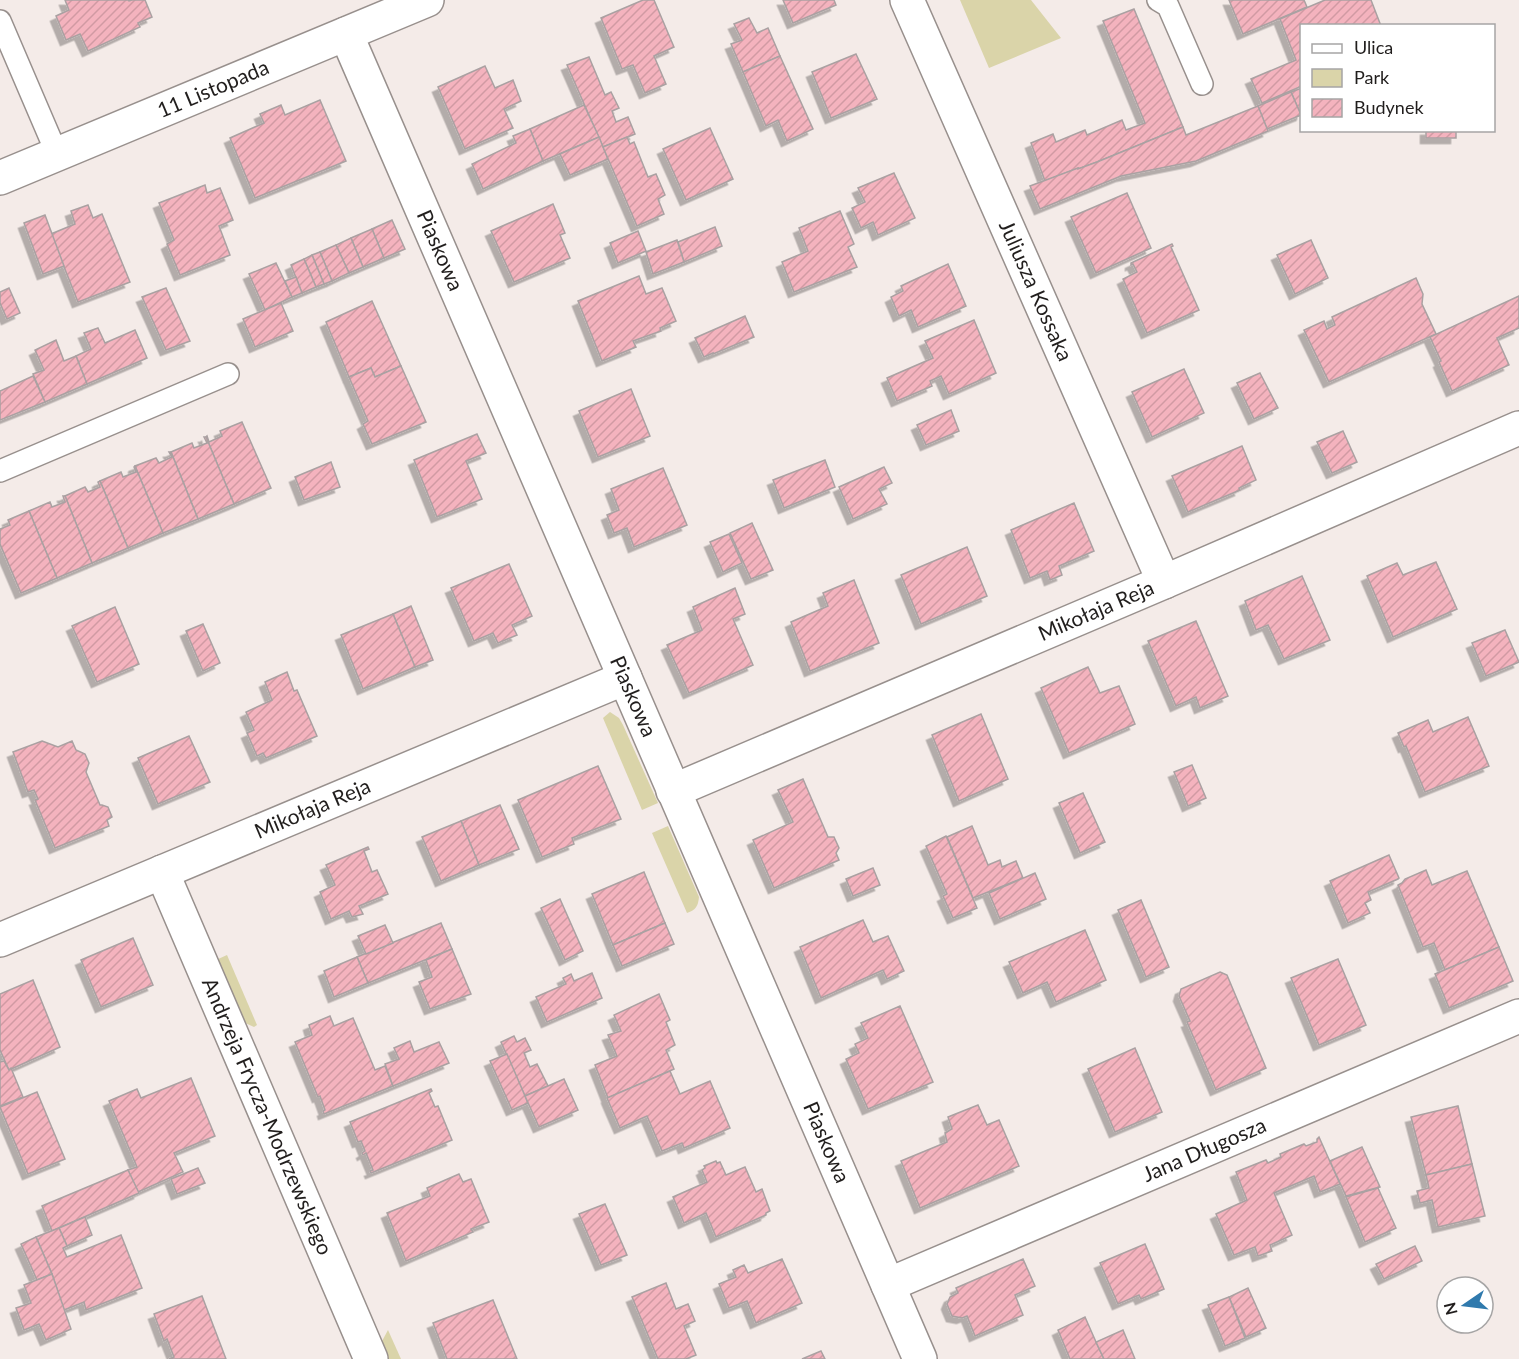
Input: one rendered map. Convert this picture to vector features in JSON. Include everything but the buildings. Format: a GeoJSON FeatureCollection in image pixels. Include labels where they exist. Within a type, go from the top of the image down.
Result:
{"type":"FeatureCollection","features":[{"type":"Feature","properties":{"kind":"street","name":"11 Listopada"},"geometry":{"type":"LineString","coordinates":[[0,178],[427,0]]}},
{"type":"Feature","properties":{"kind":"street","name":"Juliusza Kossaka"},"geometry":{"type":"LineString","coordinates":[[907,0],[1164,582]]}},
{"type":"Feature","properties":{"kind":"street","name":"Piaskowa"},"geometry":{"type":"LineString","coordinates":[[346,34],[920,1359]]}},
{"type":"Feature","properties":{"kind":"street","name":"Mikołaja Reja"},"geometry":{"type":"LineString","coordinates":[[673,790],[1164,582],[1519,428]]}},
{"type":"Feature","properties":{"kind":"street","name":"Mikołaja Reja"},"geometry":{"type":"LineString","coordinates":[[0,940],[625,678]]}},
{"type":"Feature","properties":{"kind":"street","name":"Andrzeja Frycza-Modrzewskiego"},"geometry":{"type":"LineString","coordinates":[[162,872],[371,1359]]}},
{"type":"Feature","properties":{"kind":"street","name":"Jana Długosza"},"geometry":{"type":"LineString","coordinates":[[888,1285],[1519,1016]]}},
{"type":"Feature","properties":{"kind":"lane"},"geometry":{"type":"LineString","coordinates":[[1158,0],[1168,6],[1202,84]]}},
{"type":"Feature","properties":{"kind":"lane"},"geometry":{"type":"LineString","coordinates":[[0,21],[57,154]]}},
{"type":"Feature","properties":{"kind":"lane"},"geometry":{"type":"LineString","coordinates":[[0,471],[228,374]]}},
{"type":"Feature","properties":{"kind":"green space"},"geometry":{"type":"Polygon","coordinates":[[[960,0],[1031,0],[1061,38],[989,68],[960,0]]]}},
{"type":"Feature","properties":{"kind":"green space"},"geometry":{"type":"Polygon","coordinates":[[[610,712],[619,718],[623,725],[658,803],[642,810],[603,718],[610,712]]]}},
{"type":"Feature","properties":{"kind":"green space"},"geometry":{"type":"Polygon","coordinates":[[[668,826],[699,897],[696,907],[687,913],[652,833],[668,826]]]}},
{"type":"Feature","properties":{"kind":"green space"},"geometry":{"type":"Polygon","coordinates":[[[227,955],[257,1025],[254,1027],[243,1022],[216,960],[227,955]]]}},
{"type":"Feature","properties":{"kind":"green space"},"geometry":{"type":"Polygon","coordinates":[[[388,1330],[401,1359],[388,1359],[381,1343],[388,1330]]]}}]}
